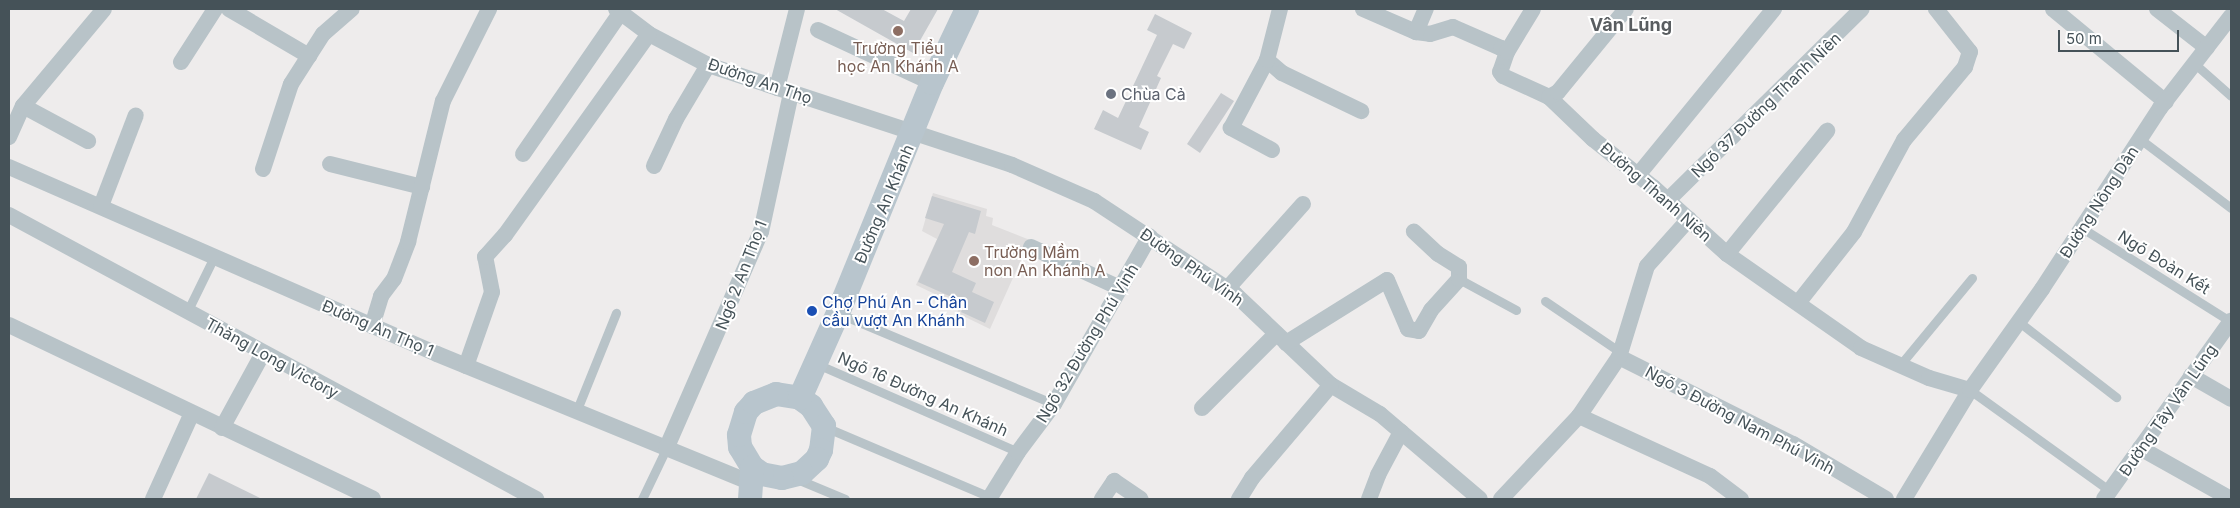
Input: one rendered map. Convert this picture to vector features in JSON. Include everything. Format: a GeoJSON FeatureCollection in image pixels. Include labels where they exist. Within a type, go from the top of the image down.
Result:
{"type":"FeatureCollection","features":[{"type":"Feature","properties":{"kind":"street"},"geometry":{"type":"LineString","coordinates":[[9,137],[23,106],[104,9]]}},
{"type":"Feature","properties":{"kind":"street"},"geometry":{"type":"LineString","coordinates":[[181,62],[215,9]]}},
{"type":"Feature","properties":{"kind":"street"},"geometry":{"type":"LineString","coordinates":[[229,9],[309,56]]}},
{"type":"Feature","properties":{"kind":"street"},"geometry":{"type":"LineString","coordinates":[[263,169],[291,84],[323,34],[352,9]]}},
{"type":"Feature","properties":{"kind":"street"},"geometry":{"type":"LineString","coordinates":[[372,326],[380,296],[394,279],[408,242],[443,101],[489,9]]}},
{"type":"Feature","properties":{"kind":"street","name":"Ngõ 2 An Thọ 1"},"geometry":{"type":"LineString","coordinates":[[666,449],[761,232],[797,9]]}},
{"type":"Feature","properties":{"kind":"street","name":"Đường An Khánh"},"geometry":{"type":"LineString","coordinates":[[800,398],[838,313],[932,83],[967,9]]}},
{"type":"Feature","properties":{"kind":"street"},"geometry":{"type":"LineString","coordinates":[[1272,150],[1231,128],[1267,60],[1280,9]]}},
{"type":"Feature","properties":{"kind":"street"},"geometry":{"type":"LineString","coordinates":[[1363,9],[1416,32],[1430,34],[1453,27],[1493,43],[1507,52],[1533,9]]}},
{"type":"Feature","properties":{"kind":"street"},"geometry":{"type":"LineString","coordinates":[[1416,32],[1426,9]]}},
{"type":"Feature","properties":{"kind":"street"},"geometry":{"type":"LineString","coordinates":[[1549,97],[1558,92],[1626,9]]}},
{"type":"Feature","properties":{"kind":"street"},"geometry":{"type":"LineString","coordinates":[[1638,175],[1774,9]]}},
{"type":"Feature","properties":{"kind":"street","name":"Ngõ 37 Đường Thanh Niên"},"geometry":{"type":"LineString","coordinates":[[1668,200],[1862,9]]}},
{"type":"Feature","properties":{"kind":"street"},"geometry":{"type":"LineString","coordinates":[[1798,303],[1854,232],[1904,140],[1938,102],[1965,67],[1970,52],[1936,9]]}},
{"type":"Feature","properties":{"kind":"street"},"geometry":{"type":"LineString","coordinates":[[2053,9],[2166,102]]}},
{"type":"Feature","properties":{"kind":"street"},"geometry":{"type":"LineString","coordinates":[[2157,9],[2207,48]]}},
{"type":"Feature","properties":{"kind":"street"},"geometry":{"type":"LineString","coordinates":[[522,154],[618,11]]}},
{"type":"Feature","properties":{"kind":"street","name":"Đường An Thọ"},"geometry":{"type":"LineString","coordinates":[[618,11],[649,34],[708,65],[914,131]]}},
{"type":"Feature","properties":{"kind":"street","name":"Đường Nông Dân"},"geometry":{"type":"LineString","coordinates":[[1904,499],[1970,390],[2019,322],[2140,139],[2231,16]]}},
{"type":"Feature","properties":{"kind":"street"},"geometry":{"type":"LineString","coordinates":[[818,30],[932,83]]}},
{"type":"Feature","properties":{"kind":"street"},"geometry":{"type":"LineString","coordinates":[[466,366],[492,292],[485,258],[505,234],[649,34]]}},
{"type":"Feature","properties":{"kind":"street","name":"Đường Thanh Niên"},"geometry":{"type":"LineString","coordinates":[[1507,52],[1500,72],[1503,76],[1549,97],[1593,139],[1668,200],[1727,254],[1861,348],[1929,378],[1970,390]]}},
{"type":"Feature","properties":{"kind":"street"},"geometry":{"type":"LineString","coordinates":[[1267,60],[1289,77],[1361,111]]}},
{"type":"Feature","properties":{"kind":"street"},"geometry":{"type":"LineString","coordinates":[[654,166],[676,119],[708,65]]}},
{"type":"Feature","properties":{"kind":"street"},"geometry":{"type":"LineString","coordinates":[[23,106],[88,141]]}},
{"type":"Feature","properties":{"kind":"street"},"geometry":{"type":"LineString","coordinates":[[101,206],[136,115]]}},
{"type":"Feature","properties":{"kind":"street","name":"Đường Phú Vinh"},"geometry":{"type":"LineString","coordinates":[[914,131],[1012,165],[1094,201],[1150,236],[1228,289],[1331,386],[1380,414],[1480,499]]}},
{"type":"Feature","properties":{"kind":"street"},"geometry":{"type":"LineString","coordinates":[[1727,254],[1827,131]]}},
{"type":"Feature","properties":{"kind":"street"},"geometry":{"type":"LineString","coordinates":[[330,164],[422,188]]}},
{"type":"Feature","properties":{"kind":"street","name":"Đường An Thọ 1"},"geometry":{"type":"LineString","coordinates":[[9,167],[372,326],[752,487]]}},
{"type":"Feature","properties":{"kind":"street"},"geometry":{"type":"LineString","coordinates":[[1228,289],[1303,204]]}},
{"type":"Feature","properties":{"kind":"street","name":"Thăng Long Victory"},"geometry":{"type":"LineString","coordinates":[[9,215],[536,499]]}},
{"type":"Feature","properties":{"kind":"street"},"geometry":{"type":"LineString","coordinates":[[1501,499],[1579,416],[1620,355],[1647,266],[1688,218]]}},
{"type":"Feature","properties":{"kind":"street"},"geometry":{"type":"LineString","coordinates":[[1202,408],[1281,338],[1387,280],[1408,329],[1418,332],[1431,310],[1459,279],[1459,267],[1438,254],[1414,232]]}},
{"type":"Feature","properties":{"kind":"street","name":"Ngõ 32 Đường Phú Vinh"},"geometry":{"type":"LineString","coordinates":[[990,498],[1018,452],[1054,404],[1150,236]]}},
{"type":"Feature","properties":{"kind":"street"},"geometry":{"type":"LineString","coordinates":[[1031,247],[1120,288]]}},
{"type":"Feature","properties":{"kind":"street","name":"Đường Tây Vân Lũng"},"geometry":{"type":"LineString","coordinates":[[2107,495],[2231,322]]}},
{"type":"Feature","properties":{"kind":"street"},"geometry":{"type":"LineString","coordinates":[[9,325],[373,499]]}},
{"type":"Feature","properties":{"kind":"street"},"geometry":{"type":"LineString","coordinates":[[222,428],[263,353]]}},
{"type":"Feature","properties":{"kind":"street","name":"Ngõ 3 Đường Nam Phú Vinh"},"geometry":{"type":"LineString","coordinates":[[1620,355],[1793,444],[1886,499]]}},
{"type":"Feature","properties":{"kind":"street"},"geometry":{"type":"LineString","coordinates":[[2192,376],[2231,399]]}},
{"type":"Feature","properties":{"kind":"street"},"geometry":{"type":"LineString","coordinates":[[1239,499],[1252,478],[1331,386]]}},
{"type":"Feature","properties":{"kind":"street"},"geometry":{"type":"LineString","coordinates":[[788,395],[800,398],[811,406],[824,426],[821,450],[817,459],[802,473],[784,477],[762,474],[752,487],[740,447],[739,435],[746,412],[754,403],[770,396],[788,395]]}},
{"type":"Feature","properties":{"kind":"street"},"geometry":{"type":"LineString","coordinates":[[153,499],[192,414]]}},
{"type":"Feature","properties":{"kind":"street"},"geometry":{"type":"LineString","coordinates":[[1579,416],[1710,476],[1741,499]]}},
{"type":"Feature","properties":{"kind":"street"},"geometry":{"type":"LineString","coordinates":[[1369,499],[1378,475],[1401,432]]}},
{"type":"Feature","properties":{"kind":"street"},"geometry":{"type":"LineString","coordinates":[[2140,448],[2231,499]]}},
{"type":"Feature","properties":{"kind":"street"},"geometry":{"type":"LineString","coordinates":[[1102,499],[1114,481],[1141,499]]}},
{"type":"Feature","properties":{"kind":"lane"},"geometry":{"type":"LineString","coordinates":[[2195,64],[2231,96]]}},
{"type":"Feature","properties":{"kind":"lane"},"geometry":{"type":"LineString","coordinates":[[2140,139],[2231,208]]}},
{"type":"Feature","properties":{"kind":"lane","name":"Ngõ Đoàn Kết"},"geometry":{"type":"LineString","coordinates":[[2082,228],[2231,322]]}},
{"type":"Feature","properties":{"kind":"lane"},"geometry":{"type":"LineString","coordinates":[[187,312],[214,257]]}},
{"type":"Feature","properties":{"kind":"lane"},"geometry":{"type":"LineString","coordinates":[[1900,365],[1972,278]]}},
{"type":"Feature","properties":{"kind":"lane"},"geometry":{"type":"LineString","coordinates":[[1459,279],[1516,310]]}},
{"type":"Feature","properties":{"kind":"lane"},"geometry":{"type":"LineString","coordinates":[[1544,301],[1620,355]]}},
{"type":"Feature","properties":{"kind":"lane"},"geometry":{"type":"LineString","coordinates":[[576,412],[616,313]]}},
{"type":"Feature","properties":{"kind":"lane"},"geometry":{"type":"LineString","coordinates":[[838,313],[1054,404]]}},
{"type":"Feature","properties":{"kind":"lane"},"geometry":{"type":"LineString","coordinates":[[2019,322],[2116,397]]}},
{"type":"Feature","properties":{"kind":"lane","name":"Ngõ 16 Đường An Khánh"},"geometry":{"type":"LineString","coordinates":[[815,363],[1018,452]]}},
{"type":"Feature","properties":{"kind":"lane"},"geometry":{"type":"LineString","coordinates":[[1970,390],[2107,495]]}},
{"type":"Feature","properties":{"kind":"lane"},"geometry":{"type":"LineString","coordinates":[[824,426],[990,498]]}},
{"type":"Feature","properties":{"kind":"lane"},"geometry":{"type":"LineString","coordinates":[[642,499],[666,449]]}},
{"type":"Feature","properties":{"kind":"lane"},"geometry":{"type":"LineString","coordinates":[[784,477],[845,499]]}},
{"type":"Feature","properties":{"kind":"shaded area","name":"Trường Mầm non An Khánh A"},"geometry":{"type":"Polygon","coordinates":[[[933,193],[987,209],[986,216],[993,218],[992,225],[1030,240],[990,329],[957,313],[960,306],[916,285],[937,239],[922,231],[933,193]]]}},
{"type":"Feature","properties":{"kind":"building","name":"Trường Tiểu học An Khánh A"},"geometry":{"type":"Polygon","coordinates":[[[835,9],[882,9],[904,21],[911,9],[938,9],[913,53],[835,9]]]}},
{"type":"Feature","properties":{"kind":"building"},"geometry":{"type":"Polygon","coordinates":[[[1155,14],[1192,33],[1184,49],[1173,44],[1157,76],[1161,78],[1139,127],[1149,132],[1141,150],[1094,129],[1103,110],[1118,118],[1157,35],[1147,30],[1155,14]]]}},
{"type":"Feature","properties":{"kind":"building"},"geometry":{"type":"Polygon","coordinates":[[[1221,93],[1234,101],[1200,153],[1187,144],[1221,93]]]}},
{"type":"Feature","properties":{"kind":"building"},"geometry":{"type":"Polygon","coordinates":[[[932,196],[981,211],[975,234],[969,232],[952,272],[976,283],[972,292],[994,302],[985,323],[961,312],[965,303],[918,282],[944,224],[925,218],[932,196]]]}},
{"type":"Feature","properties":{"kind":"building"},"geometry":{"type":"Polygon","coordinates":[[[209,473],[262,499],[196,499],[209,473]]]}},
{"type":"Feature","properties":{"kind":"place","name":"Trường Tiểu học An Khánh A"},"geometry":{"type":"Point","coordinates":[898,31]}},
{"type":"Feature","properties":{"kind":"place","name":"Chùa Cả"},"geometry":{"type":"Point","coordinates":[1111,94]}},
{"type":"Feature","properties":{"kind":"place","name":"Trường Mầm non An Khánh A"},"geometry":{"type":"Point","coordinates":[974,261]}},
{"type":"Feature","properties":{"kind":"place","name":"Chợ Phú An - Chân cầu vượt An Khánh"},"geometry":{"type":"Point","coordinates":[812,311]}},
{"type":"Feature","properties":{"kind":"district","name":"Vân Lũng"},"geometry":{"type":"Point","coordinates":[1631,25]}}]}
